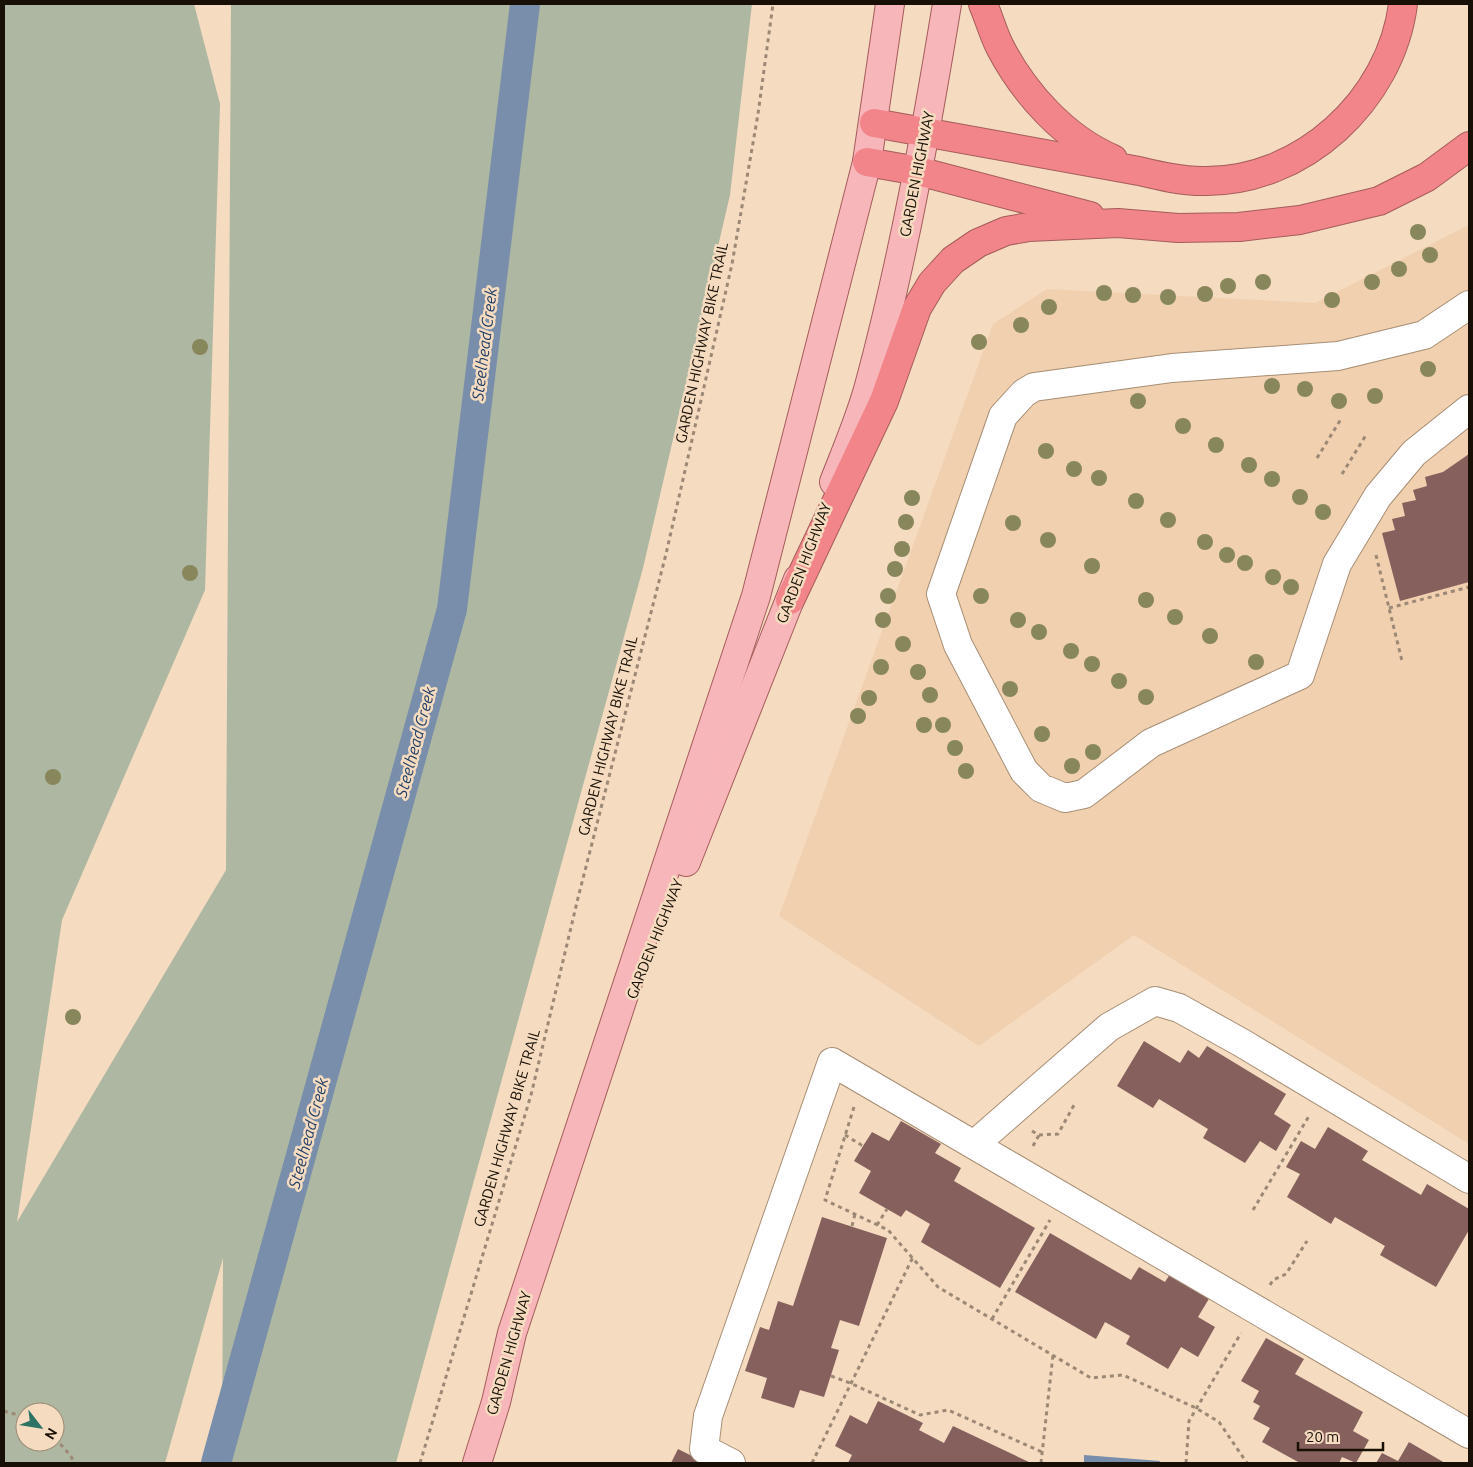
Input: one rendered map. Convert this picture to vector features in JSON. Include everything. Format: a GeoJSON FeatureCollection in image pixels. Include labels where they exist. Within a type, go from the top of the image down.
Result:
{"type":"FeatureCollection","features":[{"type":"Feature","properties":{"kind":"highway"},"geometry":{"type":"LineString","coordinates":[[983,4],[999,45],[1017,76],[1048,113],[1091,147],[1106,156],[1139,170]]}},
{"type":"Feature","properties":{"kind":"highway"},"geometry":{"type":"LineString","coordinates":[[874,124],[1139,170],[1163,177],[1204,181],[1244,177],[1270,169],[1307,152],[1338,128],[1360,105],[1373,86],[1390,50],[1403,4]]}},
{"type":"Feature","properties":{"kind":"highway"},"geometry":{"type":"LineString","coordinates":[[790,600],[884,401],[917,308],[932,283],[953,260],[978,243],[1006,231],[1029,226],[1118,223],[1178,228],[1239,227],[1300,220],[1380,201],[1426,177],[1469,146]]}},
{"type":"Feature","properties":{"kind":"highway"},"geometry":{"type":"LineString","coordinates":[[867,162],[918,172],[1118,223]]}},
{"type":"Feature","properties":{"kind":"main road","name":"GARDEN HIGHWAY"},"geometry":{"type":"LineString","coordinates":[[477,1463],[496,1402],[512,1333],[756,596],[867,162],[890,4]]}},
{"type":"Feature","properties":{"kind":"main road","name":"GARDEN HIGHWAY"},"geometry":{"type":"LineString","coordinates":[[590,1100],[790,600],[868,388],[898,268],[918,172],[947,4]]}},
{"type":"Feature","properties":{"kind":"lane"},"geometry":{"type":"LineString","coordinates":[[1469,304],[1424,335],[1338,356],[1172,368],[1034,387],[1024,393],[1003,416],[941,594],[958,645],[1024,771],[1041,788],[1065,798],[1084,794],[1151,743],[1300,676],[1337,564],[1378,496],[1414,453],[1469,409]]}},
{"type":"Feature","properties":{"kind":"lane"},"geometry":{"type":"LineString","coordinates":[[975,1144],[1109,1027],[1155,1001],[1179,1008],[1242,1043],[1469,1179]]}},
{"type":"Feature","properties":{"kind":"lane"},"geometry":{"type":"LineString","coordinates":[[731,1463],[704,1449],[708,1416],[832,1062],[975,1144],[1255,1311],[1469,1434]]}},
{"type":"Feature","properties":{"kind":"path","name":"GARDEN HIGHWAY BIKE TRAIL"},"geometry":{"type":"LineString","coordinates":[[420,1463],[531,1095],[578,898],[666,554],[732,264],[758,114],[772,4]]}},
{"type":"Feature","properties":{"kind":"path"},"geometry":{"type":"LineString","coordinates":[[1317,458],[1341,419]]}},
{"type":"Feature","properties":{"kind":"path"},"geometry":{"type":"LineString","coordinates":[[1342,474],[1366,435]]}},
{"type":"Feature","properties":{"kind":"path"},"geometry":{"type":"LineString","coordinates":[[1376,553],[1402,661]]}},
{"type":"Feature","properties":{"kind":"path"},"geometry":{"type":"LineString","coordinates":[[1389,608],[1469,587]]}},
{"type":"Feature","properties":{"kind":"path"},"geometry":{"type":"LineString","coordinates":[[866,1081],[856,1101],[826,1200],[888,1230],[938,1287],[1091,1378],[1124,1375],[1196,1408],[1219,1422],[1247,1463]]}},
{"type":"Feature","properties":{"kind":"path"},"geometry":{"type":"LineString","coordinates":[[1008,1116],[1038,1135],[1058,1134],[1074,1105]]}},
{"type":"Feature","properties":{"kind":"path"},"geometry":{"type":"LineString","coordinates":[[1253,1210],[1312,1110]]}},
{"type":"Feature","properties":{"kind":"path"},"geometry":{"type":"LineString","coordinates":[[845,1135],[863,1146]]}},
{"type":"Feature","properties":{"kind":"path"},"geometry":{"type":"LineString","coordinates":[[992,1319],[1064,1197]]}},
{"type":"Feature","properties":{"kind":"path"},"geometry":{"type":"LineString","coordinates":[[877,1225],[887,1209]]}},
{"type":"Feature","properties":{"kind":"path"},"geometry":{"type":"LineString","coordinates":[[852,1226],[856,1214]]}},
{"type":"Feature","properties":{"kind":"path"},"geometry":{"type":"LineString","coordinates":[[1186,1463],[1189,1421],[1196,1408],[1273,1280],[1286,1274],[1307,1241]]}},
{"type":"Feature","properties":{"kind":"path"},"geometry":{"type":"LineString","coordinates":[[812,1463],[913,1258]]}},
{"type":"Feature","properties":{"kind":"path"},"geometry":{"type":"LineString","coordinates":[[1041,1463],[1053,1355]]}},
{"type":"Feature","properties":{"kind":"path"},"geometry":{"type":"LineString","coordinates":[[831,1376],[920,1415],[948,1410],[1042,1452]]}},
{"type":"Feature","properties":{"kind":"path"},"geometry":{"type":"LineString","coordinates":[[65,1449],[74,1463]]}},
{"type":"Feature","properties":{"kind":"shaded area"},"geometry":{"type":"Polygon","coordinates":[[[1469,225],[1469,1144],[1134,935],[979,1046],[779,916],[993,324],[1047,289],[1315,303],[1469,225]]]}},
{"type":"Feature","properties":{"kind":"green space"},"geometry":{"type":"Polygon","coordinates":[[[4,4],[194,4],[220,104],[205,590],[62,920],[17,1222],[226,870],[231,4],[752,4],[730,195],[643,568],[396,1463],[222,1463],[223,1258],[165,1463],[4,1463],[4,4]]]}},
{"type":"Feature","properties":{"kind":"water"},"geometry":{"type":"Polygon","coordinates":[[[1084,1455],[1160,1461],[1159,1463],[1084,1463],[1084,1455]]]}},
{"type":"Feature","properties":{"kind":"building"},"geometry":{"type":"Polygon","coordinates":[[[1469,454],[1469,582],[1400,601],[1382,533],[1395,530],[1392,519],[1405,516],[1402,503],[1416,500],[1413,490],[1427,486],[1425,477],[1443,472],[1469,454]]]}},
{"type":"Feature","properties":{"kind":"building"},"geometry":{"type":"Polygon","coordinates":[[[1144,1041],[1180,1063],[1188,1050],[1199,1058],[1207,1046],[1286,1094],[1274,1114],[1291,1125],[1276,1151],[1260,1141],[1245,1163],[1203,1138],[1208,1129],[1159,1099],[1153,1108],[1117,1086],[1144,1041]]]}},
{"type":"Feature","properties":{"kind":"building"},"geometry":{"type":"Polygon","coordinates":[[[901,1121],[941,1144],[935,1153],[961,1168],[954,1181],[1035,1228],[1000,1288],[921,1242],[930,1224],[906,1210],[901,1217],[859,1193],[871,1171],[854,1161],[872,1132],[889,1141],[901,1121]]]}},
{"type":"Feature","properties":{"kind":"building"},"geometry":{"type":"Polygon","coordinates":[[[1328,1127],[1368,1151],[1362,1160],[1421,1195],[1427,1184],[1469,1209],[1469,1230],[1436,1287],[1380,1255],[1385,1246],[1335,1217],[1331,1224],[1287,1197],[1300,1174],[1286,1167],[1301,1141],[1315,1149],[1328,1127]]]}},
{"type":"Feature","properties":{"kind":"building"},"geometry":{"type":"Polygon","coordinates":[[[822,1217],[887,1238],[859,1326],[840,1320],[831,1348],[839,1350],[824,1397],[800,1390],[794,1408],[761,1398],[767,1378],[745,1371],[760,1327],[769,1330],[778,1301],[793,1306],[822,1217]]]}},
{"type":"Feature","properties":{"kind":"building"},"geometry":{"type":"Polygon","coordinates":[[[1050,1233],[1131,1280],[1139,1267],[1165,1282],[1170,1274],[1210,1297],[1198,1317],[1215,1327],[1198,1357],[1181,1347],[1168,1369],[1126,1344],[1130,1336],[1105,1322],[1096,1339],[1015,1292],[1050,1233]]]}},
{"type":"Feature","properties":{"kind":"building"},"geometry":{"type":"Polygon","coordinates":[[[1266,1338],[1304,1359],[1295,1374],[1363,1412],[1353,1431],[1369,1440],[1356,1463],[1342,1457],[1339,1463],[1300,1463],[1262,1442],[1270,1428],[1253,1419],[1260,1406],[1253,1402],[1259,1391],[1241,1381],[1266,1338]]]}},
{"type":"Feature","properties":{"kind":"building"},"geometry":{"type":"Polygon","coordinates":[[[878,1401],[923,1423],[919,1430],[944,1443],[953,1426],[1031,1463],[848,1463],[852,1455],[835,1446],[850,1415],[867,1424],[878,1401]]]}},
{"type":"Feature","properties":{"kind":"building"},"geometry":{"type":"Polygon","coordinates":[[[1409,1442],[1445,1463],[1376,1463],[1382,1453],[1398,1461],[1409,1442]]]}},
{"type":"Feature","properties":{"kind":"building"},"geometry":{"type":"Polygon","coordinates":[[[678,1449],[706,1463],[671,1463],[678,1449]]]}},
{"type":"Feature","properties":{"kind":"waterway","name":"Steelhead Creek"},"geometry":{"type":"LineString","coordinates":[[216,1463],[452,609],[525,4]]}}]}
